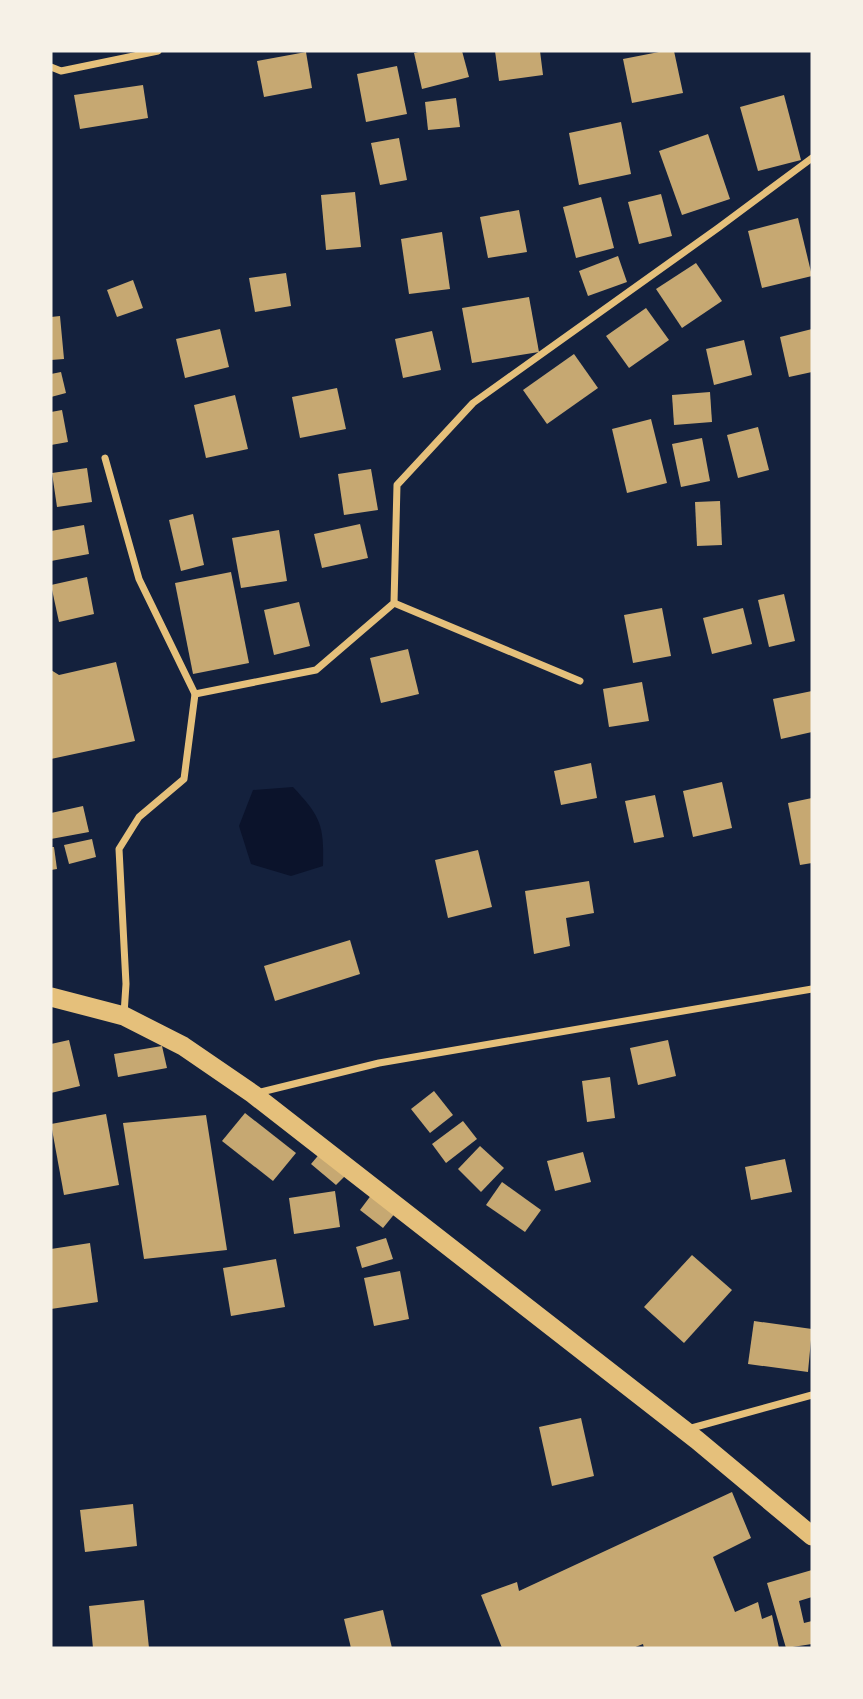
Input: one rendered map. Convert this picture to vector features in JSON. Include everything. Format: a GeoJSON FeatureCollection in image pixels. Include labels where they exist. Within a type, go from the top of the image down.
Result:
{"type":"FeatureCollection","features":[{"type":"Feature","properties":{"kind":"highway"},"geometry":{"type":"LineString","coordinates":[[51,997],[124,1016],[183,1046],[253,1094],[684,1430],[812,1536]]}},
{"type":"Feature","properties":{"kind":"street"},"geometry":{"type":"LineString","coordinates":[[51,67],[61,71],[158,51]]}},
{"type":"Feature","properties":{"kind":"street"},"geometry":{"type":"LineString","coordinates":[[195,694],[316,670],[394,603],[397,485],[473,402],[812,158]]}},
{"type":"Feature","properties":{"kind":"street"},"geometry":{"type":"LineString","coordinates":[[105,458],[139,579],[195,694],[184,779],[139,817],[119,849],[126,984],[124,1016]]}},
{"type":"Feature","properties":{"kind":"street"},"geometry":{"type":"LineString","coordinates":[[394,603],[580,681]]}},
{"type":"Feature","properties":{"kind":"street"},"geometry":{"type":"LineString","coordinates":[[253,1094],[379,1063],[812,989]]}},
{"type":"Feature","properties":{"kind":"street"},"geometry":{"type":"LineString","coordinates":[[684,1430],[812,1395]]}},
{"type":"Feature","properties":{"kind":"water"},"geometry":{"type":"Polygon","coordinates":[[[293,787],[310,806],[319,822],[323,841],[323,866],[291,876],[251,864],[239,826],[253,790],[293,787]]]}},
{"type":"Feature","properties":{"kind":"building"},"geometry":{"type":"Polygon","coordinates":[[[462,51],[469,77],[422,89],[414,53],[462,51]]]}},
{"type":"Feature","properties":{"kind":"building"},"geometry":{"type":"Polygon","coordinates":[[[495,51],[540,51],[543,75],[499,81],[495,51]]]}},
{"type":"Feature","properties":{"kind":"building"},"geometry":{"type":"Polygon","coordinates":[[[674,51],[683,93],[632,103],[623,59],[674,51]]]}},
{"type":"Feature","properties":{"kind":"building"},"geometry":{"type":"Polygon","coordinates":[[[306,52],[312,88],[264,97],[257,61],[306,52]]]}},
{"type":"Feature","properties":{"kind":"building"},"geometry":{"type":"Polygon","coordinates":[[[397,66],[407,114],[366,122],[357,74],[397,66]]]}},
{"type":"Feature","properties":{"kind":"building"},"geometry":{"type":"Polygon","coordinates":[[[143,85],[148,118],[80,129],[74,95],[143,85]]]}},
{"type":"Feature","properties":{"kind":"building"},"geometry":{"type":"Polygon","coordinates":[[[784,95],[801,160],[758,171],[740,107],[784,95]]]}},
{"type":"Feature","properties":{"kind":"building"},"geometry":{"type":"Polygon","coordinates":[[[456,98],[460,127],[428,130],[425,102],[456,98]]]}},
{"type":"Feature","properties":{"kind":"building"},"geometry":{"type":"Polygon","coordinates":[[[621,122],[631,174],[579,185],[569,133],[621,122]]]}},
{"type":"Feature","properties":{"kind":"building"},"geometry":{"type":"Polygon","coordinates":[[[708,134],[730,199],[682,215],[659,151],[708,134]]]}},
{"type":"Feature","properties":{"kind":"building"},"geometry":{"type":"Polygon","coordinates":[[[399,138],[407,180],[380,185],[371,143],[399,138]]]}},
{"type":"Feature","properties":{"kind":"building"},"geometry":{"type":"Polygon","coordinates":[[[355,192],[361,247],[326,250],[321,195],[355,192]]]}},
{"type":"Feature","properties":{"kind":"building"},"geometry":{"type":"Polygon","coordinates":[[[661,194],[672,236],[639,244],[628,202],[661,194]]]}},
{"type":"Feature","properties":{"kind":"building"},"geometry":{"type":"Polygon","coordinates":[[[601,197],[614,248],[576,258],[563,207],[601,197]]]}},
{"type":"Feature","properties":{"kind":"building"},"geometry":{"type":"Polygon","coordinates":[[[519,210],[527,252],[488,258],[480,217],[519,210]]]}},
{"type":"Feature","properties":{"kind":"building"},"geometry":{"type":"Polygon","coordinates":[[[798,218],[812,276],[762,288],[748,231],[798,218]]]}},
{"type":"Feature","properties":{"kind":"building"},"geometry":{"type":"Polygon","coordinates":[[[442,232],[450,289],[409,294],[401,239],[442,232]]]}},
{"type":"Feature","properties":{"kind":"building"},"geometry":{"type":"Polygon","coordinates":[[[618,256],[627,282],[588,296],[579,271],[618,256]]]}},
{"type":"Feature","properties":{"kind":"building"},"geometry":{"type":"Polygon","coordinates":[[[696,263],[722,301],[682,328],[656,289],[696,263]]]}},
{"type":"Feature","properties":{"kind":"building"},"geometry":{"type":"Polygon","coordinates":[[[286,273],[291,306],[255,312],[249,278],[286,273]]]}},
{"type":"Feature","properties":{"kind":"building"},"geometry":{"type":"Polygon","coordinates":[[[133,280],[143,308],[117,317],[107,290],[133,280]]]}},
{"type":"Feature","properties":{"kind":"building"},"geometry":{"type":"Polygon","coordinates":[[[529,297],[539,352],[472,363],[462,308],[529,297]]]}},
{"type":"Feature","properties":{"kind":"building"},"geometry":{"type":"Polygon","coordinates":[[[646,308],[669,340],[629,368],[606,336],[646,308]]]}},
{"type":"Feature","properties":{"kind":"building"},"geometry":{"type":"Polygon","coordinates":[[[60,316],[64,359],[51,360],[51,317],[60,316]]]}},
{"type":"Feature","properties":{"kind":"building"},"geometry":{"type":"Polygon","coordinates":[[[220,329],[229,367],[185,378],[176,339],[220,329]]]}},
{"type":"Feature","properties":{"kind":"building"},"geometry":{"type":"Polygon","coordinates":[[[812,329],[812,372],[789,377],[780,337],[812,329]]]}},
{"type":"Feature","properties":{"kind":"building"},"geometry":{"type":"Polygon","coordinates":[[[432,331],[441,370],[403,378],[395,339],[432,331]]]}},
{"type":"Feature","properties":{"kind":"building"},"geometry":{"type":"Polygon","coordinates":[[[744,340],[752,375],[714,385],[706,349],[744,340]]]}},
{"type":"Feature","properties":{"kind":"building"},"geometry":{"type":"Polygon","coordinates":[[[574,354],[598,388],[547,424],[523,390],[574,354]]]}},
{"type":"Feature","properties":{"kind":"building"},"geometry":{"type":"Polygon","coordinates":[[[61,372],[66,393],[51,397],[51,374],[61,372]]]}},
{"type":"Feature","properties":{"kind":"building"},"geometry":{"type":"Polygon","coordinates":[[[337,388],[346,429],[300,438],[292,397],[337,388]]]}},
{"type":"Feature","properties":{"kind":"building"},"geometry":{"type":"Polygon","coordinates":[[[710,392],[712,422],[674,425],[672,395],[710,392]]]}},
{"type":"Feature","properties":{"kind":"building"},"geometry":{"type":"Polygon","coordinates":[[[235,395],[248,449],[206,458],[194,405],[235,395]]]}},
{"type":"Feature","properties":{"kind":"building"},"geometry":{"type":"Polygon","coordinates":[[[62,410],[68,442],[51,445],[51,412],[62,410]]]}},
{"type":"Feature","properties":{"kind":"building"},"geometry":{"type":"Polygon","coordinates":[[[651,419],[667,483],[627,493],[612,429],[651,419]]]}},
{"type":"Feature","properties":{"kind":"building"},"geometry":{"type":"Polygon","coordinates":[[[758,427],[769,470],[738,478],[727,435],[758,427]]]}},
{"type":"Feature","properties":{"kind":"building"},"geometry":{"type":"Polygon","coordinates":[[[702,438],[710,481],[681,487],[672,444],[702,438]]]}},
{"type":"Feature","properties":{"kind":"building"},"geometry":{"type":"Polygon","coordinates":[[[87,468],[92,502],[57,507],[52,473],[87,468]]]}},
{"type":"Feature","properties":{"kind":"building"},"geometry":{"type":"Polygon","coordinates":[[[371,469],[378,510],[344,515],[338,474],[371,469]]]}},
{"type":"Feature","properties":{"kind":"building"},"geometry":{"type":"Polygon","coordinates":[[[720,501],[722,545],[697,546],[695,502],[720,501]]]}},
{"type":"Feature","properties":{"kind":"building"},"geometry":{"type":"Polygon","coordinates":[[[193,514],[204,565],[181,571],[169,520],[193,514]]]}},
{"type":"Feature","properties":{"kind":"building"},"geometry":{"type":"Polygon","coordinates":[[[360,524],[368,558],[322,568],[314,534],[360,524]]]}},
{"type":"Feature","properties":{"kind":"building"},"geometry":{"type":"Polygon","coordinates":[[[84,525],[89,554],[51,561],[51,531],[84,525]]]}},
{"type":"Feature","properties":{"kind":"building"},"geometry":{"type":"Polygon","coordinates":[[[279,530],[287,581],[241,588],[232,538],[279,530]]]}},
{"type":"Feature","properties":{"kind":"building"},"geometry":{"type":"Polygon","coordinates":[[[231,572],[249,663],[193,674],[175,583],[231,572]]]}},
{"type":"Feature","properties":{"kind":"building"},"geometry":{"type":"Polygon","coordinates":[[[87,577],[94,614],[59,622],[51,585],[87,577]]]}},
{"type":"Feature","properties":{"kind":"building"},"geometry":{"type":"Polygon","coordinates":[[[784,594],[795,641],[769,647],[758,600],[784,594]]]}},
{"type":"Feature","properties":{"kind":"building"},"geometry":{"type":"Polygon","coordinates":[[[299,602],[310,646],[274,655],[264,610],[299,602]]]}},
{"type":"Feature","properties":{"kind":"building"},"geometry":{"type":"Polygon","coordinates":[[[662,608],[671,656],[633,663],[624,615],[662,608]]]}},
{"type":"Feature","properties":{"kind":"building"},"geometry":{"type":"Polygon","coordinates":[[[743,608],[752,644],[712,654],[703,618],[743,608]]]}},
{"type":"Feature","properties":{"kind":"building"},"geometry":{"type":"Polygon","coordinates":[[[408,649],[419,694],[381,703],[370,658],[408,649]]]}},
{"type":"Feature","properties":{"kind":"building"},"geometry":{"type":"Polygon","coordinates":[[[116,662],[135,741],[51,759],[51,670],[59,675],[116,662]]]}},
{"type":"Feature","properties":{"kind":"building"},"geometry":{"type":"Polygon","coordinates":[[[642,682],[649,721],[609,727],[603,689],[642,682]]]}},
{"type":"Feature","properties":{"kind":"building"},"geometry":{"type":"Polygon","coordinates":[[[812,691],[812,732],[781,739],[773,699],[812,691]]]}},
{"type":"Feature","properties":{"kind":"building"},"geometry":{"type":"Polygon","coordinates":[[[591,763],[597,798],[561,805],[554,771],[591,763]]]}},
{"type":"Feature","properties":{"kind":"building"},"geometry":{"type":"Polygon","coordinates":[[[722,782],[732,828],[693,837],[683,791],[722,782]]]}},
{"type":"Feature","properties":{"kind":"building"},"geometry":{"type":"Polygon","coordinates":[[[655,795],[664,837],[634,843],[625,801],[655,795]]]}},
{"type":"Feature","properties":{"kind":"building"},"geometry":{"type":"Polygon","coordinates":[[[812,798],[812,863],[800,865],[788,803],[812,798]]]}},
{"type":"Feature","properties":{"kind":"building"},"geometry":{"type":"Polygon","coordinates":[[[83,806],[89,832],[51,839],[51,813],[83,806]]]}},
{"type":"Feature","properties":{"kind":"building"},"geometry":{"type":"Polygon","coordinates":[[[92,839],[96,857],[69,864],[64,845],[92,839]]]}},
{"type":"Feature","properties":{"kind":"building"},"geometry":{"type":"Polygon","coordinates":[[[51,847],[54,847],[57,869],[51,870],[51,847]]]}},
{"type":"Feature","properties":{"kind":"building"},"geometry":{"type":"Polygon","coordinates":[[[478,850],[492,907],[448,918],[435,860],[478,850]]]}},
{"type":"Feature","properties":{"kind":"building"},"geometry":{"type":"Polygon","coordinates":[[[589,881],[594,913],[566,918],[570,946],[534,954],[525,891],[589,881]]]}},
{"type":"Feature","properties":{"kind":"building"},"geometry":{"type":"Polygon","coordinates":[[[350,940],[360,974],[275,1001],[264,966],[350,940]]]}},
{"type":"Feature","properties":{"kind":"building"},"geometry":{"type":"Polygon","coordinates":[[[69,1040],[80,1086],[51,1093],[51,1044],[69,1040]]]}},
{"type":"Feature","properties":{"kind":"building"},"geometry":{"type":"Polygon","coordinates":[[[668,1040],[676,1076],[638,1085],[630,1048],[668,1040]]]}},
{"type":"Feature","properties":{"kind":"building"},"geometry":{"type":"Polygon","coordinates":[[[162,1046],[167,1068],[118,1077],[114,1054],[162,1046]]]}},
{"type":"Feature","properties":{"kind":"building"},"geometry":{"type":"Polygon","coordinates":[[[610,1077],[615,1118],[587,1122],[582,1081],[610,1077]]]}},
{"type":"Feature","properties":{"kind":"building"},"geometry":{"type":"Polygon","coordinates":[[[434,1091],[453,1115],[430,1133],[411,1109],[434,1091]]]}},
{"type":"Feature","properties":{"kind":"building"},"geometry":{"type":"Polygon","coordinates":[[[245,1113],[296,1153],[273,1181],[222,1141],[245,1113]]]}},
{"type":"Feature","properties":{"kind":"building"},"geometry":{"type":"Polygon","coordinates":[[[106,1114],[119,1185],[64,1195],[51,1124],[106,1114]]]}},
{"type":"Feature","properties":{"kind":"building"},"geometry":{"type":"Polygon","coordinates":[[[206,1115],[227,1250],[144,1259],[123,1123],[206,1115]]]}},
{"type":"Feature","properties":{"kind":"building"},"geometry":{"type":"Polygon","coordinates":[[[463,1121],[477,1139],[446,1163],[432,1144],[463,1121]]]}},
{"type":"Feature","properties":{"kind":"building"},"geometry":{"type":"Polygon","coordinates":[[[480,1146],[504,1168],[481,1192],[458,1169],[480,1146]]]}},
{"type":"Feature","properties":{"kind":"building"},"geometry":{"type":"Polygon","coordinates":[[[322,1151],[347,1174],[336,1185],[311,1164],[322,1151]]]}},
{"type":"Feature","properties":{"kind":"building"},"geometry":{"type":"Polygon","coordinates":[[[583,1152],[591,1182],[555,1191],[547,1161],[583,1152]]]}},
{"type":"Feature","properties":{"kind":"building"},"geometry":{"type":"Polygon","coordinates":[[[785,1159],[792,1192],[751,1200],[745,1167],[785,1159]]]}},
{"type":"Feature","properties":{"kind":"building"},"geometry":{"type":"Polygon","coordinates":[[[502,1182],[541,1210],[525,1232],[486,1205],[502,1182]]]}},
{"type":"Feature","properties":{"kind":"building"},"geometry":{"type":"Polygon","coordinates":[[[335,1191],[340,1227],[294,1234],[289,1198],[335,1191]]]}},
{"type":"Feature","properties":{"kind":"building"},"geometry":{"type":"Polygon","coordinates":[[[372,1194],[396,1212],[383,1228],[360,1210],[372,1194]]]}},
{"type":"Feature","properties":{"kind":"building"},"geometry":{"type":"Polygon","coordinates":[[[386,1238],[393,1259],[362,1268],[356,1247],[386,1238]]]}},
{"type":"Feature","properties":{"kind":"building"},"geometry":{"type":"Polygon","coordinates":[[[90,1243],[98,1302],[51,1309],[51,1249],[90,1243]]]}},
{"type":"Feature","properties":{"kind":"building"},"geometry":{"type":"Polygon","coordinates":[[[692,1255],[732,1290],[684,1343],[644,1307],[692,1255]]]}},
{"type":"Feature","properties":{"kind":"building"},"geometry":{"type":"Polygon","coordinates":[[[276,1259],[285,1307],[231,1316],[223,1268],[276,1259]]]}},
{"type":"Feature","properties":{"kind":"building"},"geometry":{"type":"Polygon","coordinates":[[[400,1271],[409,1319],[374,1326],[364,1278],[400,1271]]]}},
{"type":"Feature","properties":{"kind":"building"},"geometry":{"type":"Polygon","coordinates":[[[754,1321],[812,1329],[808,1372],[748,1364],[754,1321]]]}},
{"type":"Feature","properties":{"kind":"building"},"geometry":{"type":"Polygon","coordinates":[[[581,1418],[594,1476],[552,1486],[539,1427],[581,1418]]]}},
{"type":"Feature","properties":{"kind":"building"},"geometry":{"type":"Polygon","coordinates":[[[732,1492],[751,1538],[713,1557],[735,1612],[758,1602],[762,1619],[772,1615],[779,1648],[644,1648],[643,1644],[633,1648],[502,1648],[481,1595],[517,1582],[519,1591],[732,1492]]]}},
{"type":"Feature","properties":{"kind":"building"},"geometry":{"type":"Polygon","coordinates":[[[133,1504],[137,1546],[85,1552],[80,1510],[133,1504]]]}},
{"type":"Feature","properties":{"kind":"building"},"geometry":{"type":"Polygon","coordinates":[[[812,1570],[812,1597],[799,1601],[804,1623],[812,1621],[812,1644],[786,1648],[767,1583],[812,1570]]]}},
{"type":"Feature","properties":{"kind":"building"},"geometry":{"type":"Polygon","coordinates":[[[144,1600],[149,1648],[93,1648],[89,1606],[144,1600]]]}},
{"type":"Feature","properties":{"kind":"building"},"geometry":{"type":"Polygon","coordinates":[[[383,1610],[392,1648],[351,1648],[344,1619],[383,1610]]]}}]}
